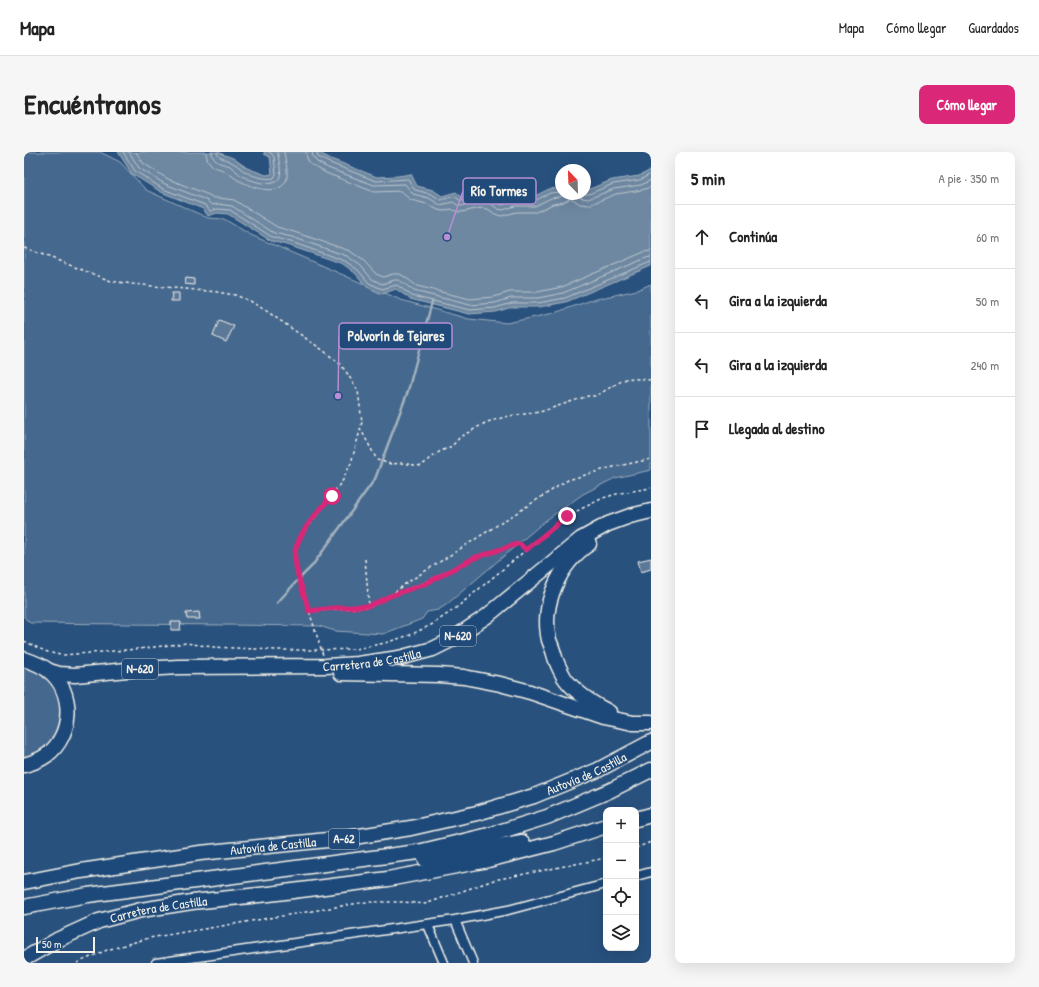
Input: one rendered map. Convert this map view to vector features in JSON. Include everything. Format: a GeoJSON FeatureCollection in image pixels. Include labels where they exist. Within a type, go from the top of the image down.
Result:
{"type":"FeatureCollection","features":[{"type":"Feature","properties":{"kind":"highway","name":"Carretera de Castilla"},"geometry":{"type":"LineString","coordinates":[[49,671],[59,674],[75,674],[178,667],[326,666],[358,664],[399,658],[433,649],[451,640],[487,616],[581,538],[615,521],[651,511]]}},
{"type":"Feature","properties":{"kind":"highway"},"geometry":{"type":"LineString","coordinates":[[651,519],[629,524],[598,537],[577,554],[563,571],[554,589],[549,607],[548,625],[549,640],[556,660],[564,677],[579,692],[588,700],[608,711],[630,717],[651,718]]}},
{"type":"Feature","properties":{"kind":"highway","name":"N-620"},"geometry":{"type":"LineString","coordinates":[[24,659],[36,663],[49,671],[59,681],[65,693],[68,707],[68,720],[64,734],[57,746],[47,755],[35,762],[24,765]]}},
{"type":"Feature","properties":{"kind":"highway"},"geometry":{"type":"LineString","coordinates":[[230,667],[464,677],[530,692],[603,717],[633,723],[651,723]]}},
{"type":"Feature","properties":{"kind":"highway","name":"Autovía de Castilla"},"geometry":{"type":"LineString","coordinates":[[24,882],[81,871],[200,853],[347,838],[411,828],[477,813],[534,796],[598,770],[651,742]]}},
{"type":"Feature","properties":{"kind":"highway","name":"Autovía de Castilla"},"geometry":{"type":"LineString","coordinates":[[24,907],[88,895],[418,852],[489,835],[547,817],[609,791],[651,770]]}},
{"type":"Feature","properties":{"kind":"highway"},"geometry":{"type":"LineString","coordinates":[[639,818],[651,815]]}},
{"type":"Feature","properties":{"kind":"highway","name":"Carretera de Castilla"},"geometry":{"type":"LineString","coordinates":[[24,959],[57,940],[99,921],[141,910],[192,902],[388,880],[488,860],[554,843],[603,828]]}},
{"type":"Feature","properties":{"kind":"highway"},"geometry":{"type":"LineString","coordinates":[[296,867],[337,868],[426,859],[603,828]]}},
{"type":"Feature","properties":{"kind":"street"},"geometry":{"type":"LineString","coordinates":[[639,875],[651,872]]}},
{"type":"Feature","properties":{"kind":"street"},"geometry":{"type":"LineString","coordinates":[[156,963],[428,925],[508,910],[603,885]]}},
{"type":"Feature","properties":{"kind":"street"},"geometry":{"type":"LineString","coordinates":[[455,920],[473,963]]}},
{"type":"Feature","properties":{"kind":"street"},"geometry":{"type":"LineString","coordinates":[[428,925],[444,963]]}},
{"type":"Feature","properties":{"kind":"path"},"geometry":{"type":"LineString","coordinates":[[24,248],[112,281],[235,295],[250,301],[272,314],[324,351],[340,364],[347,373],[358,391],[362,422],[351,463],[343,480],[300,537],[295,552],[296,566],[326,666]]}},
{"type":"Feature","properties":{"kind":"path"},"geometry":{"type":"LineString","coordinates":[[360,428],[377,460],[391,464],[401,463],[420,466],[439,452],[452,446],[460,437],[488,422],[509,416],[540,412],[588,396],[596,396],[628,378],[651,380]]}},
{"type":"Feature","properties":{"kind":"path"},"geometry":{"type":"LineString","coordinates":[[390,596],[405,584],[568,480],[609,468],[651,459]]}},
{"type":"Feature","properties":{"kind":"path"},"geometry":{"type":"LineString","coordinates":[[24,641],[44,651],[64,655],[139,649],[186,643],[276,650],[322,650],[356,649],[385,643],[410,635],[433,624],[456,608],[567,516],[604,498],[620,493],[651,488]]}},
{"type":"Feature","properties":{"kind":"path"},"geometry":{"type":"LineString","coordinates":[[309,611],[369,606],[390,596],[425,584],[474,558],[517,544],[520,544],[526,550]]}},
{"type":"Feature","properties":{"kind":"path"},"geometry":{"type":"LineString","coordinates":[[365,559],[369,606]]}},
{"type":"Feature","properties":{"kind":"path"},"geometry":{"type":"LineString","coordinates":[[639,847],[651,842]]}},
{"type":"Feature","properties":{"kind":"path"},"geometry":{"type":"LineString","coordinates":[[77,963],[107,950],[149,938],[366,902],[404,902],[425,904],[494,880],[603,859]]}},
{"type":"Feature","properties":{"kind":"shaded area"},"geometry":{"type":"Polygon","coordinates":[[[24,152],[100,152],[120,162],[146,190],[208,218],[224,219],[251,235],[401,300],[469,319],[507,323],[554,313],[592,300],[637,290],[651,284],[651,470],[615,478],[583,494],[545,521],[446,605],[438,610],[427,612],[422,619],[383,634],[335,631],[319,626],[30,623],[24,617],[24,152]]]}},
{"type":"Feature","properties":{"kind":"shaded area"},"geometry":{"type":"Polygon","coordinates":[[[24,665],[36,669],[54,684],[62,706],[60,729],[47,748],[24,760],[24,665]]]}},
{"type":"Feature","properties":{"kind":"water"},"geometry":{"type":"Polygon","coordinates":[[[118,152],[219,152],[233,158],[247,168],[266,175],[272,174],[270,157],[264,154],[264,152],[318,152],[331,159],[377,177],[411,174],[417,186],[433,190],[442,196],[456,192],[462,197],[478,192],[495,194],[502,201],[514,197],[533,197],[549,189],[555,188],[555,200],[591,200],[591,188],[612,180],[639,176],[651,170],[651,266],[566,302],[539,307],[512,307],[496,312],[469,314],[410,299],[396,289],[382,294],[367,287],[355,273],[343,264],[271,241],[228,214],[217,213],[208,216],[203,209],[161,192],[132,174],[118,152]]]}},
{"type":"Feature","properties":{"kind":"building"},"geometry":{"type":"Polygon","coordinates":[[[186,278],[194,279],[194,285],[185,284],[186,278]]]}},
{"type":"Feature","properties":{"kind":"building"},"geometry":{"type":"Polygon","coordinates":[[[172,293],[179,293],[179,301],[171,301],[172,293]]]}},
{"type":"Feature","properties":{"kind":"building"},"geometry":{"type":"Polygon","coordinates":[[[219,320],[234,326],[226,342],[213,336],[219,320]]]}},
{"type":"Feature","properties":{"kind":"building"},"geometry":{"type":"Polygon","coordinates":[[[651,558],[651,569],[641,572],[638,561],[651,558]]]}},
{"type":"Feature","properties":{"kind":"building"},"geometry":{"type":"Polygon","coordinates":[[[199,612],[200,619],[187,619],[186,613],[199,612]]]}},
{"type":"Feature","properties":{"kind":"building"},"geometry":{"type":"Polygon","coordinates":[[[171,622],[181,622],[180,630],[171,630],[171,622]]]}},
{"type":"Feature","properties":{"kind":"waterway"},"geometry":{"type":"LineString","coordinates":[[301,577],[312,566],[375,479],[408,391],[432,302]]}},
{"type":"Feature","properties":{"kind":"waterway"},"geometry":{"type":"LineString","coordinates":[[277,603],[297,581]]}},
{"type":"Feature","properties":{"kind":"place","name":"Río Tormes"},"geometry":{"type":"Point","coordinates":[447,237]}},
{"type":"Feature","properties":{"kind":"place","name":"Polvorín de Tejares"},"geometry":{"type":"Point","coordinates":[338,396]}},
{"type":"Feature","properties":{"kind":"route"},"geometry":{"type":"LineString","coordinates":[[332,496],[300,537],[295,552],[299,579],[309,611],[334,608],[360,608],[369,606],[390,596],[425,584],[474,558],[517,544],[520,544],[526,550],[567,516]]}}]}
